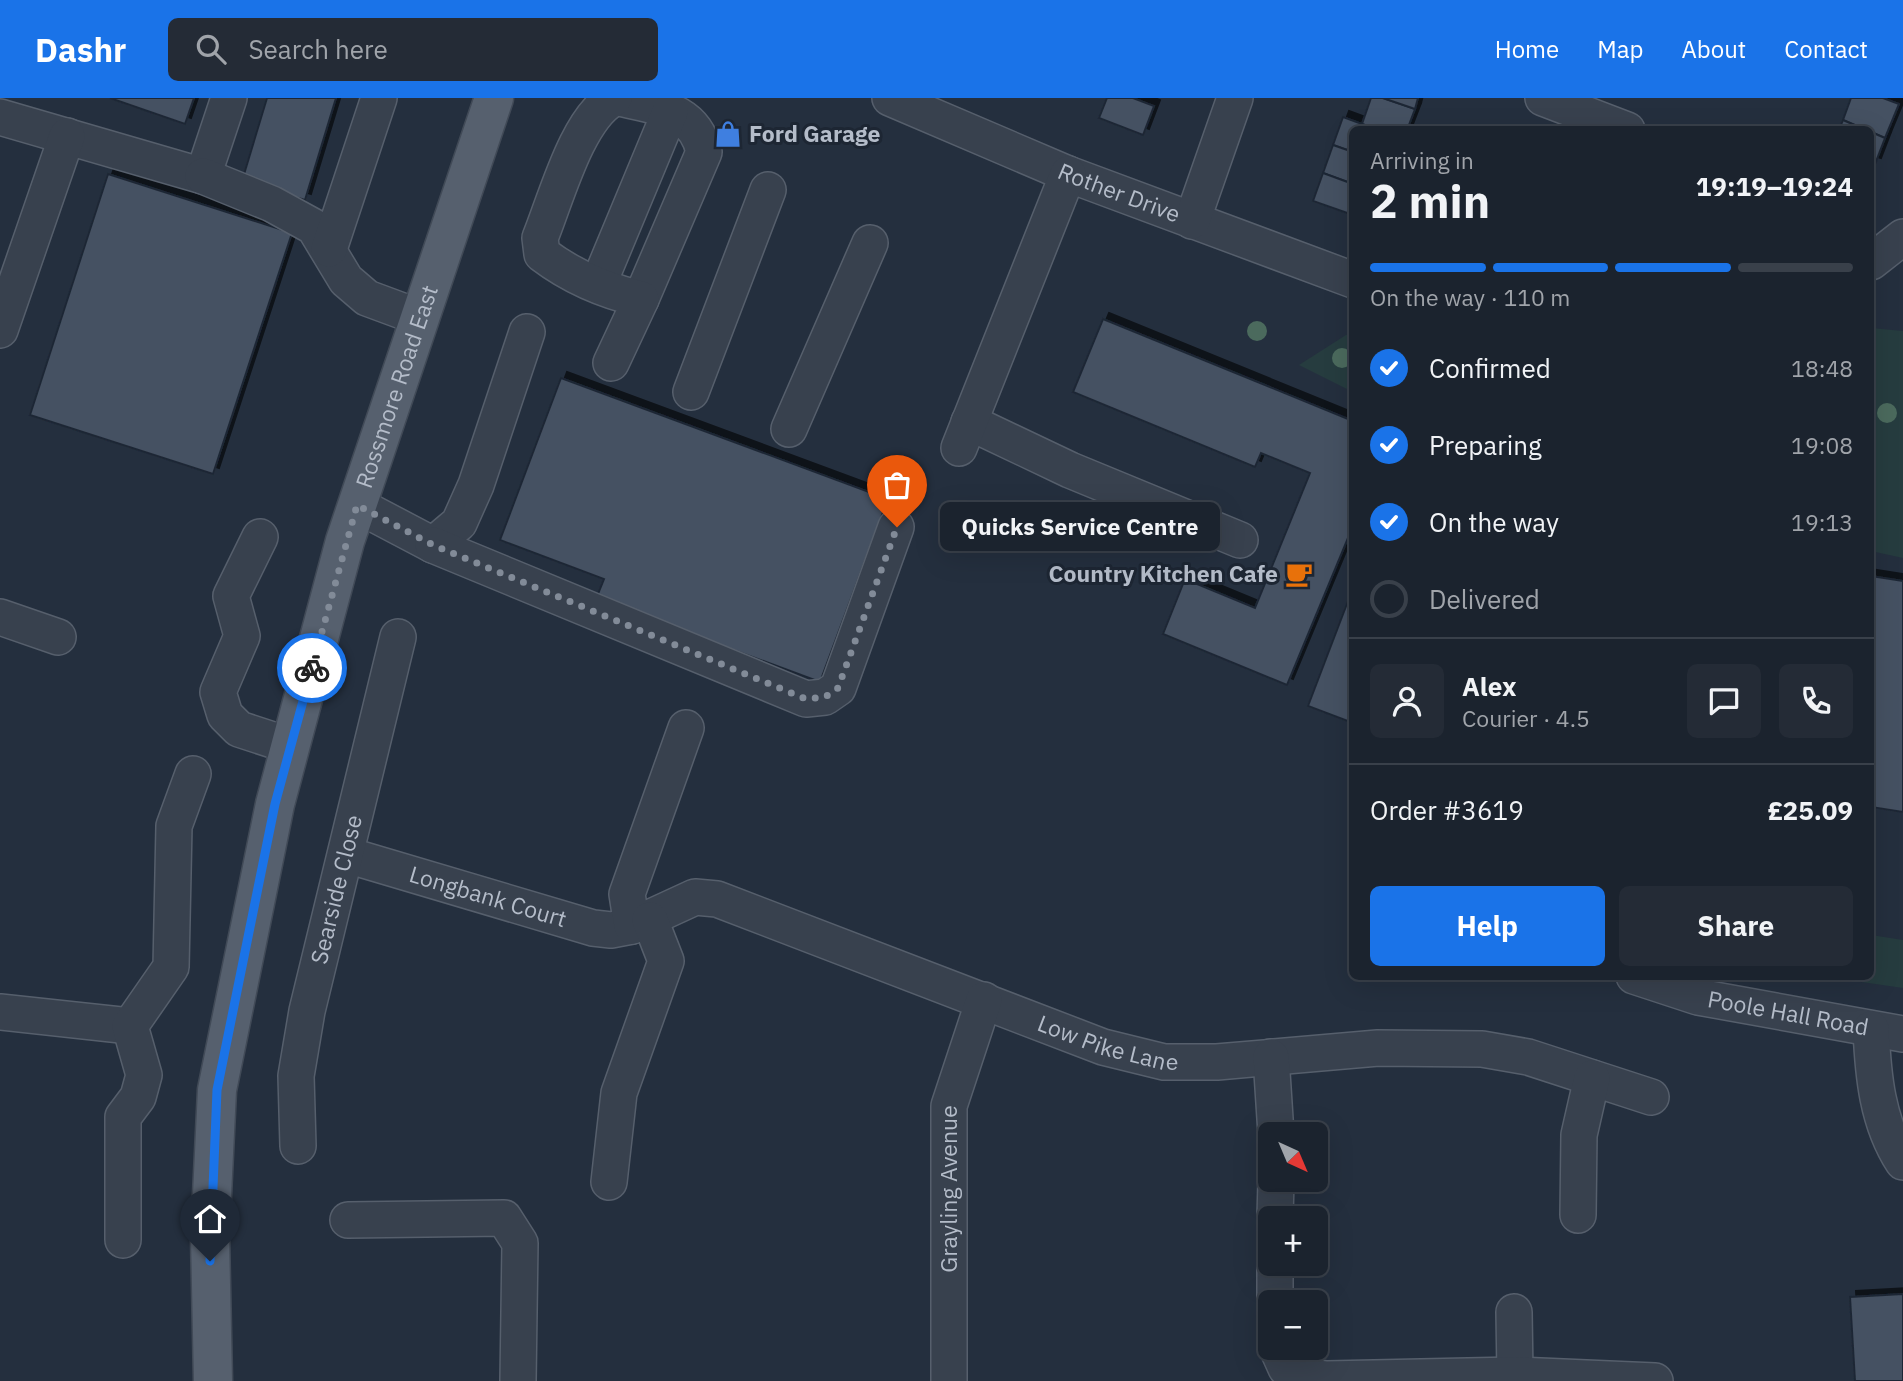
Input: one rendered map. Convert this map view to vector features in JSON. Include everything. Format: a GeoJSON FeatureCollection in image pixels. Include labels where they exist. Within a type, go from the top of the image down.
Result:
{"type":"FeatureCollection","features":[{"type":"Feature","properties":{"kind":"main road","name":"Rossmore Road East"},"geometry":{"type":"LineString","coordinates":[[213,1381],[209,1237],[217,1090],[275,804],[357,505],[494,98]]}},
{"type":"Feature","properties":{"kind":"street"},"geometry":{"type":"LineString","coordinates":[[203,176],[229,98]]}},
{"type":"Feature","properties":{"kind":"street"},"geometry":{"type":"LineString","coordinates":[[329,249],[379,98]]}},
{"type":"Feature","properties":{"kind":"street"},"geometry":{"type":"LineString","coordinates":[[614,98],[602,104],[587,124],[540,238],[542,254],[556,265],[598,285],[640,299]]}},
{"type":"Feature","properties":{"kind":"street"},"geometry":{"type":"LineString","coordinates":[[611,363],[704,152],[701,136],[687,119],[620,98]]}},
{"type":"Feature","properties":{"kind":"street","name":"Rother Drive"},"geometry":{"type":"LineString","coordinates":[[890,98],[1068,174],[1349,279]]}},
{"type":"Feature","properties":{"kind":"street"},"geometry":{"type":"LineString","coordinates":[[1192,221],[1235,98]]}},
{"type":"Feature","properties":{"kind":"street"},"geometry":{"type":"LineString","coordinates":[[1543,98],[1616,126]]}},
{"type":"Feature","properties":{"kind":"street"},"geometry":{"type":"LineString","coordinates":[[598,285],[670,112]]}},
{"type":"Feature","properties":{"kind":"street"},"geometry":{"type":"LineString","coordinates":[[3,129],[67,136],[203,176],[272,204],[314,227],[346,280],[367,298],[421,318]]}},
{"type":"Feature","properties":{"kind":"street"},"geometry":{"type":"LineString","coordinates":[[0,330],[67,136]]}},
{"type":"Feature","properties":{"kind":"street"},"geometry":{"type":"LineString","coordinates":[[1068,174],[964,435],[1070,470],[1240,540]]}},
{"type":"Feature","properties":{"kind":"street"},"geometry":{"type":"LineString","coordinates":[[691,393],[768,190]]}},
{"type":"Feature","properties":{"kind":"street"},"geometry":{"type":"LineString","coordinates":[[1874,260],[1903,237]]}},
{"type":"Feature","properties":{"kind":"street"},"geometry":{"type":"LineString","coordinates":[[789,429],[870,243]]}},
{"type":"Feature","properties":{"kind":"street"},"geometry":{"type":"LineString","coordinates":[[433,545],[458,523],[476,485],[527,332]]}},
{"type":"Feature","properties":{"kind":"street"},"geometry":{"type":"LineString","coordinates":[[357,505],[433,545],[806,699],[825,697],[838,688],[897,527]]}},
{"type":"Feature","properties":{"kind":"street"},"geometry":{"type":"LineString","coordinates":[[260,537],[231,596],[242,636],[218,692],[225,715],[239,729],[291,746]]}},
{"type":"Feature","properties":{"kind":"street"},"geometry":{"type":"LineString","coordinates":[[0,617],[58,637]]}},
{"type":"Feature","properties":{"kind":"street","name":"Searside Close"},"geometry":{"type":"LineString","coordinates":[[298,1146],[296,1076],[307,1010],[398,637]]}},
{"type":"Feature","properties":{"kind":"street"},"geometry":{"type":"LineString","coordinates":[[609,1182],[619,1093],[666,961],[641,923],[627,894],[686,728]]}},
{"type":"Feature","properties":{"kind":"street"},"geometry":{"type":"LineString","coordinates":[[130,1026],[171,967],[174,827],[193,774]]}},
{"type":"Feature","properties":{"kind":"street","name":"Longbank Court"},"geometry":{"type":"LineString","coordinates":[[346,855],[593,928],[611,930],[641,923]]}},
{"type":"Feature","properties":{"kind":"street","name":"Low Pike Lane"},"geometry":{"type":"LineString","coordinates":[[641,923],[695,897],[717,899],[1103,1047],[1164,1062],[1217,1062],[1378,1048],[1482,1049],[1528,1057],[1651,1097]]}},
{"type":"Feature","properties":{"kind":"street","name":"Poole Hall Road"},"geometry":{"type":"LineString","coordinates":[[1658,980],[1699,987],[1887,1031]]}},
{"type":"Feature","properties":{"kind":"street","name":"Grayling Avenue"},"geometry":{"type":"LineString","coordinates":[[949,1381],[949,1106],[984,1000]]}},
{"type":"Feature","properties":{"kind":"street"},"geometry":{"type":"LineString","coordinates":[[0,1012],[130,1026]]}},
{"type":"Feature","properties":{"kind":"street"},"geometry":{"type":"LineString","coordinates":[[123,1240],[123,1117],[138,1097],[144,1074],[130,1026]]}},
{"type":"Feature","properties":{"kind":"street"},"geometry":{"type":"LineString","coordinates":[[1887,1031],[1874,1084],[1888,1131],[1903,1162]]}},
{"type":"Feature","properties":{"kind":"street"},"geometry":{"type":"LineString","coordinates":[[1271,1057],[1275,1122]]}},
{"type":"Feature","properties":{"kind":"street"},"geometry":{"type":"LineString","coordinates":[[1578,1215],[1579,1135],[1592,1078]]}},
{"type":"Feature","properties":{"kind":"street"},"geometry":{"type":"LineString","coordinates":[[348,1220],[504,1218],[520,1243],[518,1381]]}},
{"type":"Feature","properties":{"kind":"street"},"geometry":{"type":"LineString","coordinates":[[1514,1312],[1515,1375]]}},
{"type":"Feature","properties":{"kind":"street"},"geometry":{"type":"LineString","coordinates":[[1280,1366],[1303,1376],[1326,1379],[1515,1375],[1655,1381]]}},
{"type":"Feature","properties":{"kind":"green space"},"geometry":{"type":"Polygon","coordinates":[[[1874,328],[1903,331],[1903,558],[1874,552],[1874,328]]]}},
{"type":"Feature","properties":{"kind":"green space"},"geometry":{"type":"Polygon","coordinates":[[[1346,335],[1349,335],[1349,390],[1299,365],[1346,335]]]}},
{"type":"Feature","properties":{"kind":"green space"},"geometry":{"type":"Polygon","coordinates":[[[1874,935],[1903,940],[1903,988],[1848,980],[1874,980],[1874,935]]]}},
{"type":"Feature","properties":{"kind":"building"},"geometry":{"type":"Polygon","coordinates":[[[110,98],[194,98],[185,124],[110,98]]]}},
{"type":"Feature","properties":{"kind":"building"},"geometry":{"type":"Polygon","coordinates":[[[267,98],[336,98],[305,200],[242,181],[267,98]]]}},
{"type":"Feature","properties":{"kind":"building"},"geometry":{"type":"Polygon","coordinates":[[[1107,98],[1133,98],[1154,106],[1143,135],[1099,118],[1107,98]]]}},
{"type":"Feature","properties":{"kind":"building"},"geometry":{"type":"Polygon","coordinates":[[[1371,98],[1383,98],[1415,109],[1409,126],[1362,124],[1371,98]]]}},
{"type":"Feature","properties":{"kind":"building"},"geometry":{"type":"Polygon","coordinates":[[[1383,98],[1418,98],[1415,109],[1383,98]]]}},
{"type":"Feature","properties":{"kind":"building"},"geometry":{"type":"Polygon","coordinates":[[[1851,98],[1883,98],[1899,104],[1885,138],[1874,133],[1874,126],[1857,126],[1843,120],[1851,98]]]}},
{"type":"Feature","properties":{"kind":"building"},"geometry":{"type":"Polygon","coordinates":[[[1343,117],[1367,126],[1349,126],[1349,151],[1333,145],[1343,117]]]}},
{"type":"Feature","properties":{"kind":"building"},"geometry":{"type":"Polygon","coordinates":[[[1843,120],[1857,126],[1841,126],[1843,120]]]}},
{"type":"Feature","properties":{"kind":"building"},"geometry":{"type":"Polygon","coordinates":[[[1874,133],[1885,138],[1874,164],[1874,133]]]}},
{"type":"Feature","properties":{"kind":"building"},"geometry":{"type":"Polygon","coordinates":[[[1333,145],[1349,151],[1349,183],[1323,173],[1333,145]]]}},
{"type":"Feature","properties":{"kind":"building"},"geometry":{"type":"Polygon","coordinates":[[[1323,173],[1349,183],[1349,214],[1313,201],[1323,173]]]}},
{"type":"Feature","properties":{"kind":"building"},"geometry":{"type":"Polygon","coordinates":[[[108,174],[292,233],[213,474],[30,415],[108,174]]]}},
{"type":"Feature","properties":{"kind":"building"},"geometry":{"type":"Polygon","coordinates":[[[1103,319],[1349,419],[1349,536],[1287,685],[1163,634],[1185,579],[1255,608],[1310,473],[1261,453],[1255,467],[1073,392],[1103,319]]]}},
{"type":"Feature","properties":{"kind":"building"},"geometry":{"type":"Polygon","coordinates":[[[561,378],[888,499],[820,682],[596,599],[604,579],[500,540],[561,378]]]}},
{"type":"Feature","properties":{"kind":"building"},"geometry":{"type":"Polygon","coordinates":[[[1874,576],[1903,581],[1903,812],[1874,807],[1874,576]]]}},
{"type":"Feature","properties":{"kind":"building"},"geometry":{"type":"Polygon","coordinates":[[[1349,598],[1349,721],[1308,706],[1349,598]]]}},
{"type":"Feature","properties":{"kind":"building"},"geometry":{"type":"Polygon","coordinates":[[[1903,1294],[1903,1381],[1855,1381],[1850,1297],[1903,1294]]]}},
{"type":"Feature","properties":{"kind":"way so far"},"geometry":{"type":"LineString","coordinates":[[312,668],[357,505],[433,545],[806,699],[825,697],[838,688],[897,527]]}},
{"type":"Feature","properties":{"kind":"place","name":"Ford Garage"},"geometry":{"type":"Point","coordinates":[728,134]}},
{"type":"Feature","properties":{"kind":"place","name":"Quicks Service Centre"},"geometry":{"type":"Point","coordinates":[897,527]}},
{"type":"Feature","properties":{"kind":"place","name":"Country Kitchen Cafe"},"geometry":{"type":"Point","coordinates":[1299,574]}},
{"type":"Feature","properties":{"kind":"route"},"geometry":{"type":"LineString","coordinates":[[210,1261],[217,1090],[275,804],[312,668]]}}]}
